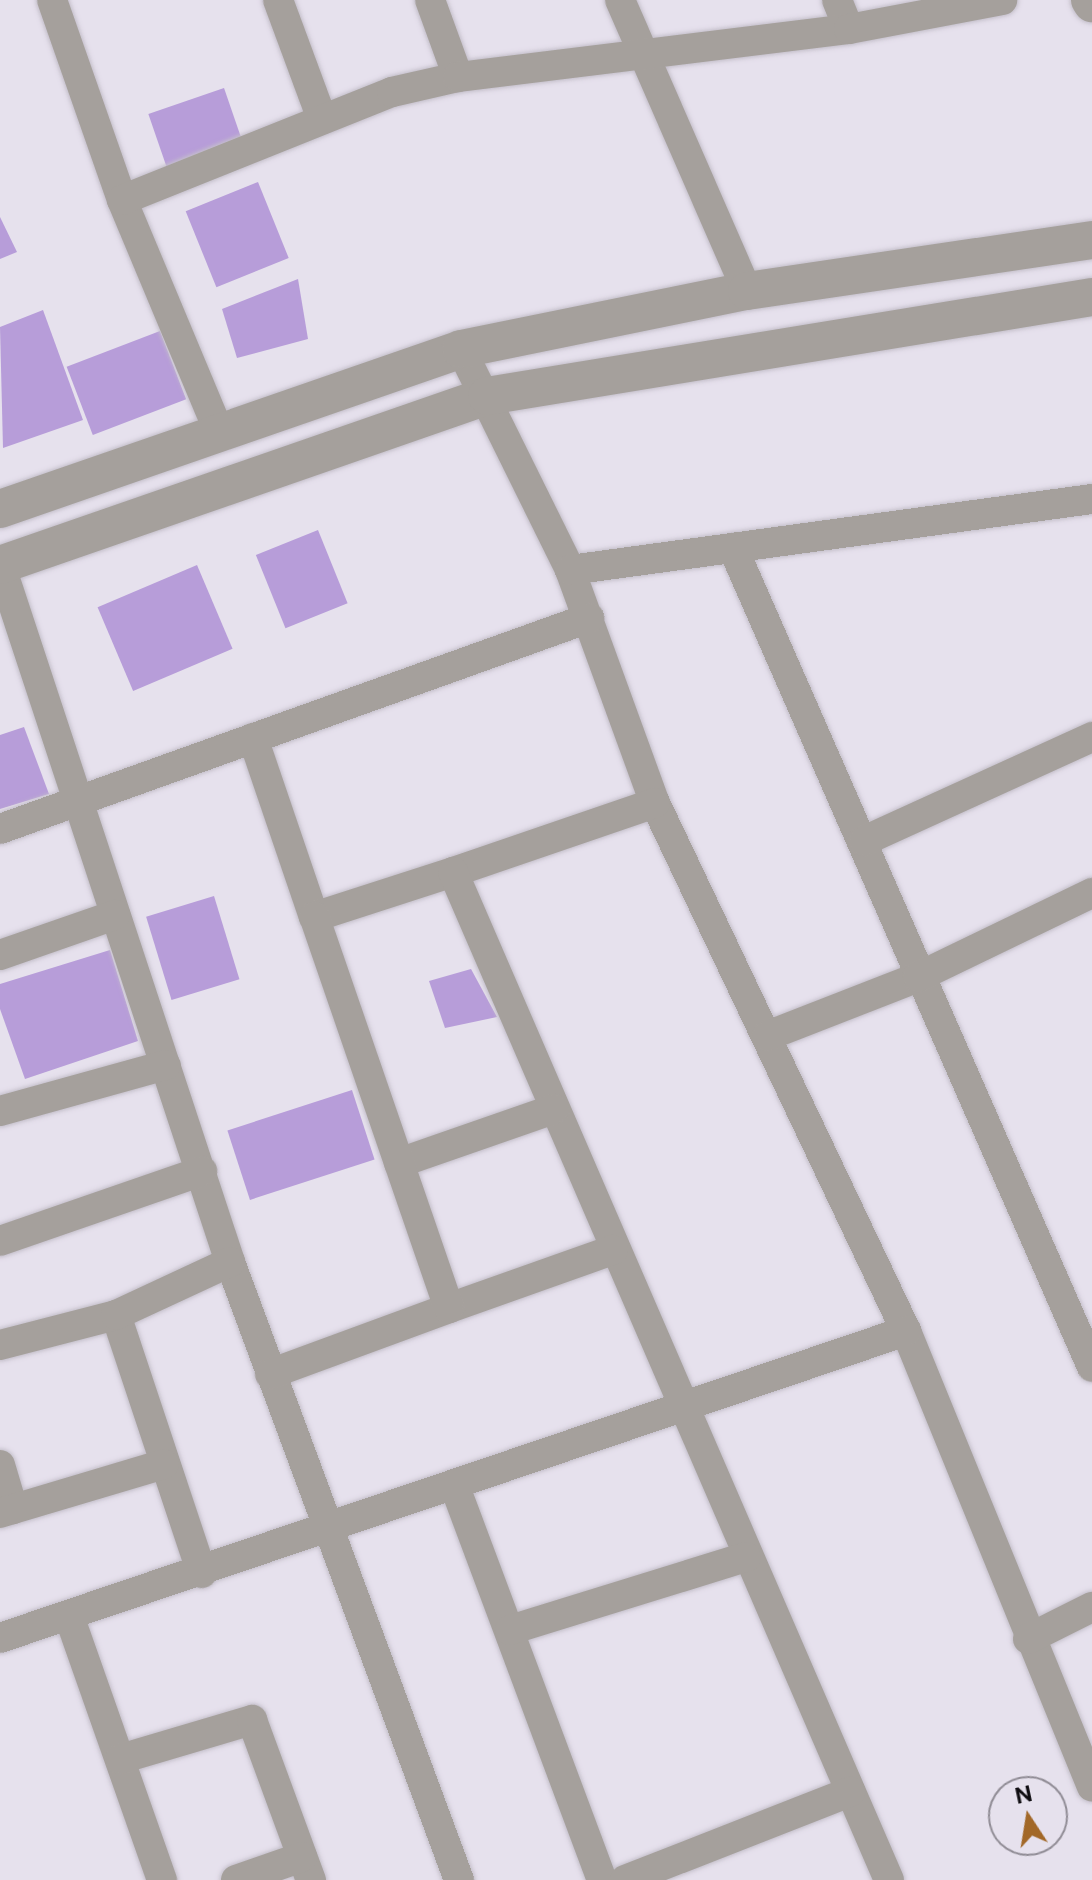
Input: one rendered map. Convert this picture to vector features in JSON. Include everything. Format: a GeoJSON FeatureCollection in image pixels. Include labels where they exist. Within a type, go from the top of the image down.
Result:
{"type":"FeatureCollection","features":[{"type":"Feature","properties":{"kind":"street"},"geometry":{"type":"LineString","coordinates":[[52,0],[122,200],[218,430]]}},
{"type":"Feature","properties":{"kind":"street"},"geometry":{"type":"LineString","coordinates":[[278,0],[322,119]]}},
{"type":"Feature","properties":{"kind":"street"},"geometry":{"type":"LineString","coordinates":[[430,0],[458,77]]}},
{"type":"Feature","properties":{"kind":"street"},"geometry":{"type":"LineString","coordinates":[[620,0],[647,52],[747,291]]}},
{"type":"Feature","properties":{"kind":"street"},"geometry":{"type":"LineString","coordinates":[[837,0],[849,29]]}},
{"type":"Feature","properties":{"kind":"street"},"geometry":{"type":"LineString","coordinates":[[122,200],[322,119],[458,77],[849,29],[1002,0]]}},
{"type":"Feature","properties":{"kind":"street"},"geometry":{"type":"LineString","coordinates":[[0,509],[218,430],[461,349],[747,291],[1092,240]]}},
{"type":"Feature","properties":{"kind":"street"},"geometry":{"type":"LineString","coordinates":[[459,1880],[230,1262],[202,1171],[75,803],[0,565],[487,396],[1092,297]]}},
{"type":"Feature","properties":{"kind":"street"},"geometry":{"type":"LineString","coordinates":[[461,349],[487,396],[570,570],[655,803],[906,1331],[1028,1639],[1092,1786]]}},
{"type":"Feature","properties":{"kind":"street"},"geometry":{"type":"LineString","coordinates":[[570,570],[1092,499]]}},
{"type":"Feature","properties":{"kind":"street"},"geometry":{"type":"LineString","coordinates":[[733,548],[864,841],[918,977],[1092,1367]]}},
{"type":"Feature","properties":{"kind":"street"},"geometry":{"type":"LineString","coordinates":[[0,829],[589,618]]}},
{"type":"Feature","properties":{"kind":"street"},"geometry":{"type":"LineString","coordinates":[[864,841],[1092,737]]}},
{"type":"Feature","properties":{"kind":"street"},"geometry":{"type":"LineString","coordinates":[[253,738],[449,1308]]}},
{"type":"Feature","properties":{"kind":"street"},"geometry":{"type":"LineString","coordinates":[[314,917],[655,803]]}},
{"type":"Feature","properties":{"kind":"street"},"geometry":{"type":"LineString","coordinates":[[453,872],[682,1413],[889,1880]]}},
{"type":"Feature","properties":{"kind":"street"},"geometry":{"type":"LineString","coordinates":[[767,1036],[918,977],[1092,893]]}},
{"type":"Feature","properties":{"kind":"street"},"geometry":{"type":"LineString","coordinates":[[0,955],[115,915]]}},
{"type":"Feature","properties":{"kind":"street"},"geometry":{"type":"LineString","coordinates":[[0,1111],[166,1065]]}},
{"type":"Feature","properties":{"kind":"street"},"geometry":{"type":"LineString","coordinates":[[399,1163],[554,1109]]}},
{"type":"Feature","properties":{"kind":"street"},"geometry":{"type":"LineString","coordinates":[[0,1241],[202,1171]]}},
{"type":"Feature","properties":{"kind":"street"},"geometry":{"type":"LineString","coordinates":[[270,1374],[613,1250]]}},
{"type":"Feature","properties":{"kind":"street"},"geometry":{"type":"LineString","coordinates":[[0,1345],[116,1315],[230,1262]]}},
{"type":"Feature","properties":{"kind":"street"},"geometry":{"type":"LineString","coordinates":[[116,1315],[202,1573]]}},
{"type":"Feature","properties":{"kind":"street"},"geometry":{"type":"LineString","coordinates":[[0,1638],[682,1413],[906,1331]]}},
{"type":"Feature","properties":{"kind":"street"},"geometry":{"type":"LineString","coordinates":[[0,1465],[7,1511],[164,1464]]}},
{"type":"Feature","properties":{"kind":"street"},"geometry":{"type":"LineString","coordinates":[[455,1487],[602,1880]]}},
{"type":"Feature","properties":{"kind":"street"},"geometry":{"type":"LineString","coordinates":[[510,1630],[746,1557]]}},
{"type":"Feature","properties":{"kind":"street"},"geometry":{"type":"LineString","coordinates":[[1028,1639],[1092,1607]]}},
{"type":"Feature","properties":{"kind":"street"},"geometry":{"type":"LineString","coordinates":[[69,1616],[162,1880]]}},
{"type":"Feature","properties":{"kind":"street"},"geometry":{"type":"LineString","coordinates":[[120,1759],[252,1720],[306,1869],[236,1880]]}},
{"type":"Feature","properties":{"kind":"street"},"geometry":{"type":"LineString","coordinates":[[625,1880],[850,1792]]}},
{"type":"Feature","properties":{"kind":"building"},"geometry":{"type":"Polygon","coordinates":[[[224,88],[245,149],[169,175],[148,114],[224,88]]]}},
{"type":"Feature","properties":{"kind":"building"},"geometry":{"type":"Polygon","coordinates":[[[258,182],[289,258],[216,287],[186,211],[258,182]]]}},
{"type":"Feature","properties":{"kind":"building"},"geometry":{"type":"Polygon","coordinates":[[[0,217],[17,252],[0,259],[0,217]]]}},
{"type":"Feature","properties":{"kind":"building"},"geometry":{"type":"Polygon","coordinates":[[[298,279],[308,339],[237,358],[222,309],[298,279]]]}},
{"type":"Feature","properties":{"kind":"building"},"geometry":{"type":"Polygon","coordinates":[[[43,310],[83,420],[3,448],[0,327],[43,310]]]}},
{"type":"Feature","properties":{"kind":"building"},"geometry":{"type":"Polygon","coordinates":[[[160,331],[186,399],[93,435],[67,367],[160,331]]]}},
{"type":"Feature","properties":{"kind":"building"},"geometry":{"type":"Polygon","coordinates":[[[318,530],[348,603],[285,628],[256,555],[318,530]]]}},
{"type":"Feature","properties":{"kind":"building"},"geometry":{"type":"Polygon","coordinates":[[[197,565],[233,649],[133,691],[98,607],[197,565]]]}},
{"type":"Feature","properties":{"kind":"building"},"geometry":{"type":"Polygon","coordinates":[[[24,727],[49,794],[0,809],[0,735],[24,727]]]}},
{"type":"Feature","properties":{"kind":"building"},"geometry":{"type":"Polygon","coordinates":[[[214,896],[239,979],[172,1000],[146,917],[214,896]]]}},
{"type":"Feature","properties":{"kind":"building"},"geometry":{"type":"Polygon","coordinates":[[[110,950],[138,1041],[25,1079],[0,1009],[0,984],[110,950]]]}},
{"type":"Feature","properties":{"kind":"building"},"geometry":{"type":"Polygon","coordinates":[[[471,969],[497,1017],[445,1028],[429,981],[471,969]]]}},
{"type":"Feature","properties":{"kind":"building"},"geometry":{"type":"Polygon","coordinates":[[[352,1090],[375,1159],[250,1200],[227,1130],[352,1090]]]}}]}
